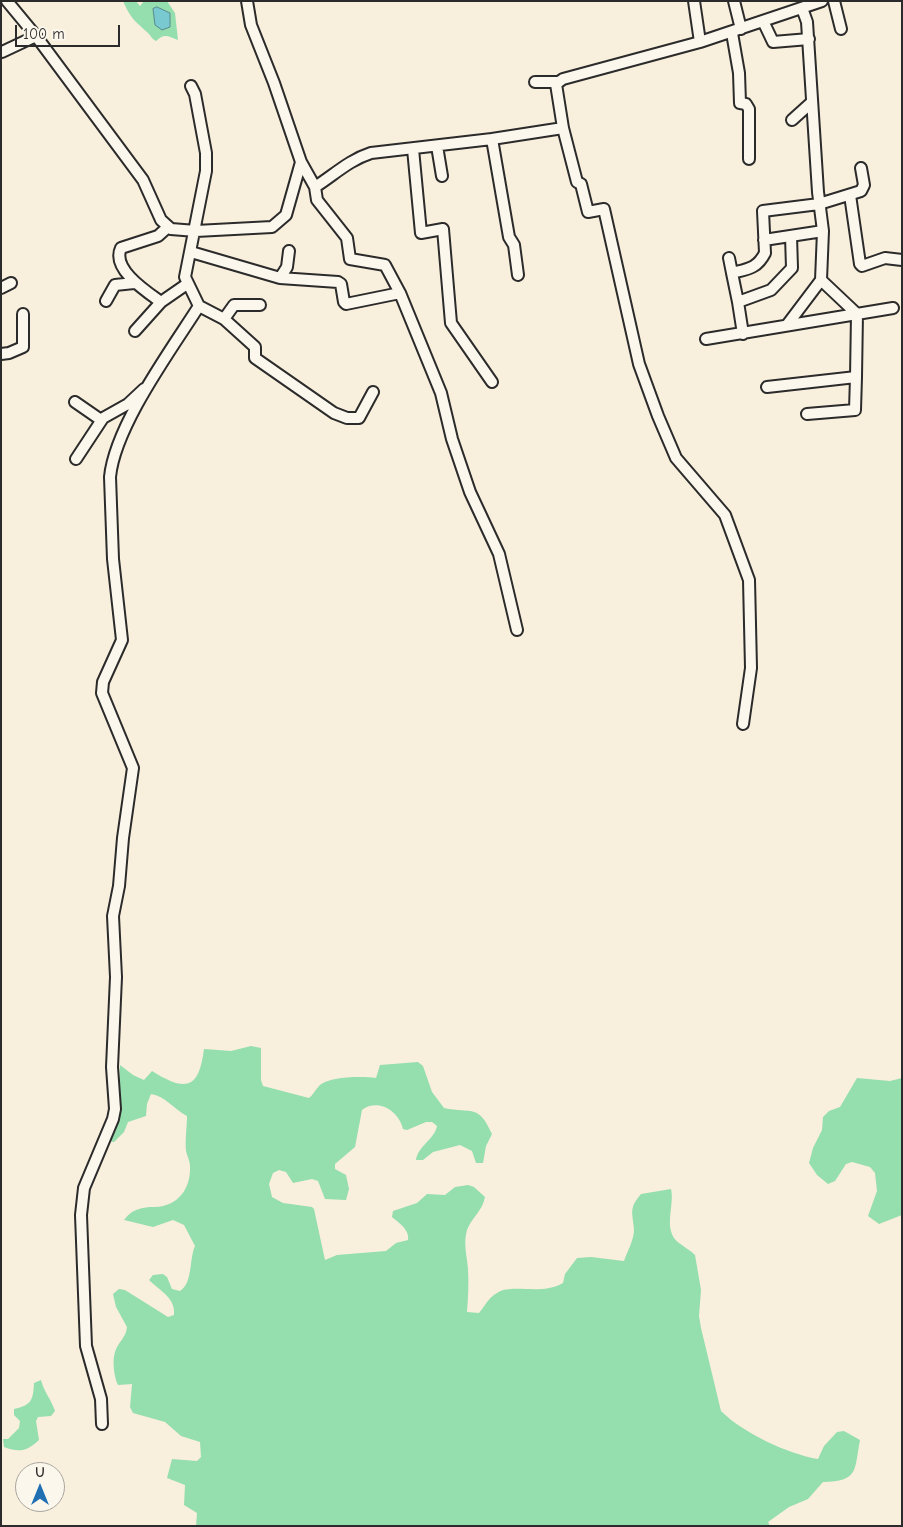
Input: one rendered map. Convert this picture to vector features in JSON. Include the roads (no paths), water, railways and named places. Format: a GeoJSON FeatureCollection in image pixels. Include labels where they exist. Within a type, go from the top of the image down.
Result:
{"type":"FeatureCollection","features":[{"type":"Feature","properties":{"kind":"street"},"geometry":{"type":"LineString","coordinates":[[7,1],[36,36],[143,180],[161,220],[168,227],[174,230],[196,231],[211,228],[266,228],[278,222],[286,215],[300,162]]}},
{"type":"Feature","properties":{"kind":"street"},"geometry":{"type":"LineString","coordinates":[[247,1],[251,25],[274,83],[300,162],[315,186],[317,200],[347,238],[350,259],[385,265],[400,294],[441,393],[452,440],[470,492],[499,554],[517,630]]}},
{"type":"Feature","properties":{"kind":"street"},"geometry":{"type":"LineString","coordinates":[[694,1],[700,42]]}},
{"type":"Feature","properties":{"kind":"street"},"geometry":{"type":"LineString","coordinates":[[734,1],[740,103],[746,104],[749,109],[749,159]]}},
{"type":"Feature","properties":{"kind":"street"},"geometry":{"type":"LineString","coordinates":[[535,82],[557,82],[700,42],[822,1]]}},
{"type":"Feature","properties":{"kind":"street"},"geometry":{"type":"LineString","coordinates":[[834,1],[841,29]]}},
{"type":"Feature","properties":{"kind":"street"},"geometry":{"type":"LineString","coordinates":[[787,325],[821,280],[823,231],[819,204],[809,39],[807,22],[802,8]]}},
{"type":"Feature","properties":{"kind":"street"},"geometry":{"type":"LineString","coordinates":[[763,21],[773,42],[809,39]]}},
{"type":"Feature","properties":{"kind":"street"},"geometry":{"type":"LineString","coordinates":[[2,52],[36,36]]}},
{"type":"Feature","properties":{"kind":"street"},"geometry":{"type":"LineString","coordinates":[[557,82],[563,128],[577,182],[580,184],[588,212],[604,209],[639,364],[661,424],[676,458],[725,515],[747,574],[751,595],[751,668],[743,724]]}},
{"type":"Feature","properties":{"kind":"street"},"geometry":{"type":"LineString","coordinates":[[191,86],[195,94],[206,153],[206,171],[196,231],[185,277],[199,306],[224,319],[255,347],[255,358],[334,412],[347,418],[360,418],[372,392]]}},
{"type":"Feature","properties":{"kind":"street"},"geometry":{"type":"LineString","coordinates":[[792,120],[812,102]]}},
{"type":"Feature","properties":{"kind":"street"},"geometry":{"type":"LineString","coordinates":[[315,186],[358,157],[371,153],[492,139],[563,128]]}},
{"type":"Feature","properties":{"kind":"street"},"geometry":{"type":"LineString","coordinates":[[492,139],[509,238],[514,245],[518,276]]}},
{"type":"Feature","properties":{"kind":"street"},"geometry":{"type":"LineString","coordinates":[[437,146],[442,176]]}},
{"type":"Feature","properties":{"kind":"street"},"geometry":{"type":"LineString","coordinates":[[413,149],[420,233],[443,229],[451,323],[492,382]]}},
{"type":"Feature","properties":{"kind":"street"},"geometry":{"type":"LineString","coordinates":[[732,273],[750,269],[757,265],[764,253],[764,211],[819,204],[861,191],[864,185],[861,168]]}},
{"type":"Feature","properties":{"kind":"street"},"geometry":{"type":"LineString","coordinates":[[850,195],[860,264],[862,266],[885,258],[902,260]]}},
{"type":"Feature","properties":{"kind":"street"},"geometry":{"type":"LineString","coordinates":[[161,302],[134,283],[119,257],[120,249],[158,236],[168,227]]}},
{"type":"Feature","properties":{"kind":"street"},"geometry":{"type":"LineString","coordinates":[[764,240],[823,231]]}},
{"type":"Feature","properties":{"kind":"street"},"geometry":{"type":"LineString","coordinates":[[738,302],[770,290],[792,268],[791,236]]}},
{"type":"Feature","properties":{"kind":"street"},"geometry":{"type":"LineString","coordinates":[[191,252],[280,278],[338,282],[341,284],[346,304],[400,294]]}},
{"type":"Feature","properties":{"kind":"street"},"geometry":{"type":"LineString","coordinates":[[280,278],[288,264],[289,252]]}},
{"type":"Feature","properties":{"kind":"street"},"geometry":{"type":"LineString","coordinates":[[729,258],[743,334]]}},
{"type":"Feature","properties":{"kind":"street"},"geometry":{"type":"LineString","coordinates":[[807,414],[855,410],[857,314],[821,280]]}},
{"type":"Feature","properties":{"kind":"street"},"geometry":{"type":"LineString","coordinates":[[106,301],[115,285],[134,283]]}},
{"type":"Feature","properties":{"kind":"street"},"geometry":{"type":"LineString","coordinates":[[135,331],[161,302],[187,284]]}},
{"type":"Feature","properties":{"kind":"street"},"geometry":{"type":"LineString","coordinates":[[224,319],[234,305],[260,304]]}},
{"type":"Feature","properties":{"kind":"street"},"geometry":{"type":"LineString","coordinates":[[102,1424],[101,1399],[86,1346],[81,1215],[84,1188],[114,1119],[112,1066],[116,977],[112,916],[119,886],[122,838],[134,768],[102,693],[103,682],[122,640],[114,559],[110,477],[119,444],[147,388],[199,306]]}},
{"type":"Feature","properties":{"kind":"street"},"geometry":{"type":"LineString","coordinates":[[706,339],[893,308]]}},
{"type":"Feature","properties":{"kind":"street"},"geometry":{"type":"LineString","coordinates":[[1,354],[9,354],[23,347],[23,314]]}},
{"type":"Feature","properties":{"kind":"street"},"geometry":{"type":"LineString","coordinates":[[767,387],[856,377]]}},
{"type":"Feature","properties":{"kind":"street"},"geometry":{"type":"LineString","coordinates":[[76,459],[101,420],[128,404],[141,390],[147,388]]}},
{"type":"Feature","properties":{"kind":"street"},"geometry":{"type":"LineString","coordinates":[[75,402],[101,420]]}},
{"type":"Feature","properties":{"kind":"water"},"geometry":{"type":"Polygon","coordinates":[[[157,7],[170,13],[170,27],[162,30],[155,25],[153,9],[157,7]]]}}]}
